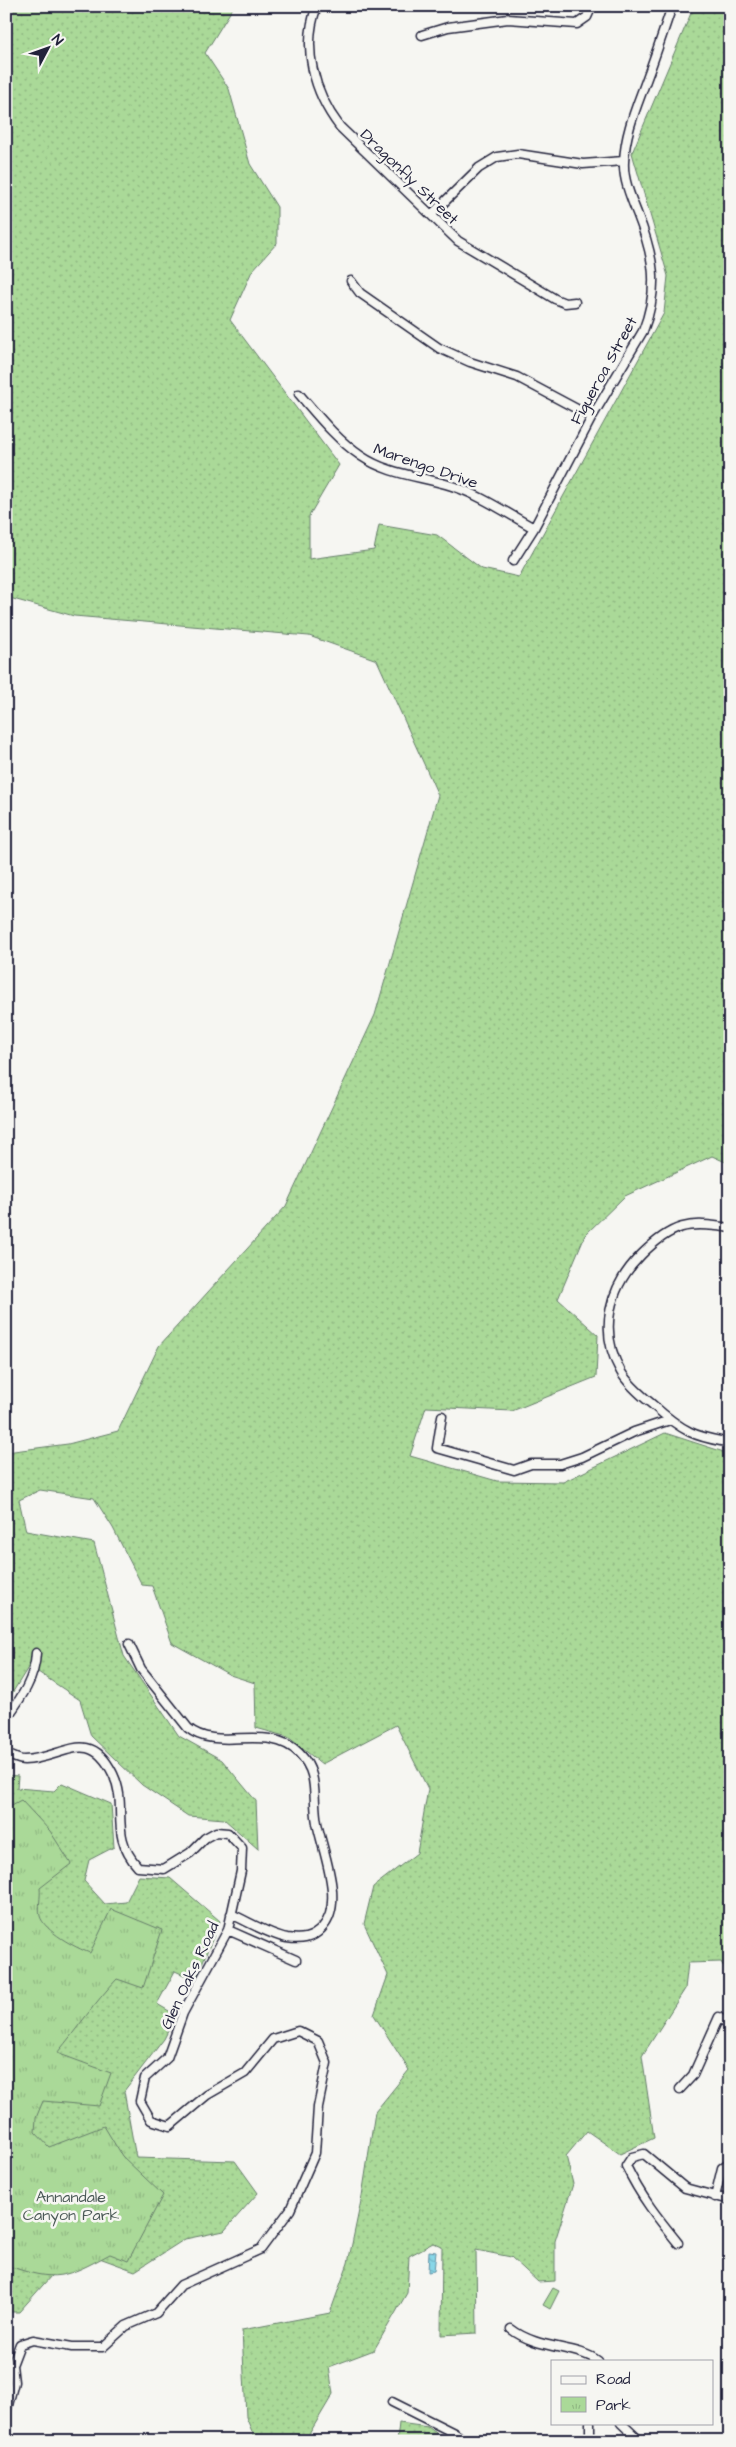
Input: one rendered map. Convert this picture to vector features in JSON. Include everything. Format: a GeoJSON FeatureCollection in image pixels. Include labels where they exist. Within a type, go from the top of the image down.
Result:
{"type":"FeatureCollection","features":[{"type":"Feature","properties":{"kind":"street","name":"Dragonfly Street"},"geometry":{"type":"LineString","coordinates":[[317,6],[313,16],[309,52],[317,85],[328,111],[340,127],[431,215],[471,250],[555,299],[565,303],[576,302]]}},
{"type":"Feature","properties":{"kind":"street"},"geometry":{"type":"LineString","coordinates":[[422,35],[448,27],[502,20],[577,24],[587,17],[592,6]]}},
{"type":"Feature","properties":{"kind":"street","name":"Figueroa Street"},"geometry":{"type":"LineString","coordinates":[[513,561],[534,528],[592,417],[643,331],[652,300],[654,272],[650,253],[630,194],[624,161],[631,122],[672,6]]}},
{"type":"Feature","properties":{"kind":"street"},"geometry":{"type":"LineString","coordinates":[[431,215],[479,168],[497,157],[518,154],[583,164],[624,161]]}},
{"type":"Feature","properties":{"kind":"street"},"geometry":{"type":"LineString","coordinates":[[351,281],[360,293],[439,348],[470,362],[517,377],[592,417]]}},
{"type":"Feature","properties":{"kind":"street","name":"Marengo Drive"},"geometry":{"type":"LineString","coordinates":[[299,394],[336,436],[363,458],[392,471],[437,482],[470,493],[534,528]]}},
{"type":"Feature","properties":{"kind":"street"},"geometry":{"type":"LineString","coordinates":[[730,1228],[701,1224],[674,1229],[656,1240],[634,1261],[621,1278],[611,1299],[609,1340],[622,1372],[643,1397],[670,1420],[702,1437],[730,1443]]}},
{"type":"Feature","properties":{"kind":"street"},"geometry":{"type":"LineString","coordinates":[[442,1416],[437,1448],[514,1470],[531,1464],[560,1464],[582,1458],[610,1442],[670,1420]]}},
{"type":"Feature","properties":{"kind":"street"},"geometry":{"type":"LineString","coordinates":[[129,1644],[141,1669],[188,1728],[195,1734],[209,1737],[278,1740],[298,1751],[311,1769],[315,1783],[317,1823],[330,1877],[332,1910],[330,1918],[318,1932],[304,1939],[284,1937],[231,1914]]}},
{"type":"Feature","properties":{"kind":"street"},"geometry":{"type":"LineString","coordinates":[[6,1719],[32,1680],[36,1653]]}},
{"type":"Feature","properties":{"kind":"street","name":"Glen Oaks Road"},"geometry":{"type":"LineString","coordinates":[[6,1754],[22,1760],[42,1758],[78,1747],[88,1747],[99,1752],[107,1762],[120,1789],[119,1826],[128,1855],[138,1867],[164,1869],[190,1853],[206,1838],[216,1832],[228,1833],[242,1848],[241,1871],[228,1930],[183,2013],[167,2058],[145,2078],[140,2102],[151,2120],[170,2126],[206,2095],[246,2073],[274,2039],[298,2031],[318,2041],[327,2063],[318,2107],[315,2153],[293,2203],[261,2249],[181,2285],[156,2313],[126,2326],[103,2347],[72,2347],[33,2340],[20,2344],[12,2365],[14,2382],[6,2413]]}},
{"type":"Feature","properties":{"kind":"street"},"geometry":{"type":"LineString","coordinates":[[228,1930],[296,1960]]}},
{"type":"Feature","properties":{"kind":"street"},"geometry":{"type":"LineString","coordinates":[[680,2089],[692,2075],[719,2017],[730,2026]]}},
{"type":"Feature","properties":{"kind":"street"},"geometry":{"type":"LineString","coordinates":[[678,2243],[646,2203],[635,2184],[626,2166],[632,2158],[644,2154],[685,2188],[730,2200]]}},
{"type":"Feature","properties":{"kind":"street"},"geometry":{"type":"LineString","coordinates":[[715,2197],[722,2168],[730,2162]]}},
{"type":"Feature","properties":{"kind":"street"},"geometry":{"type":"LineString","coordinates":[[511,2329],[527,2340],[583,2354],[596,2360]]}},
{"type":"Feature","properties":{"kind":"street"},"geometry":{"type":"LineString","coordinates":[[392,2402],[454,2432],[466,2441]]}},
{"type":"Feature","properties":{"kind":"street"},"geometry":{"type":"LineString","coordinates":[[590,2424],[590,2434],[596,2441]]}},
{"type":"Feature","properties":{"kind":"street"},"geometry":{"type":"LineString","coordinates":[[623,2424],[640,2441]]}},
{"type":"Feature","properties":{"kind":"green space"},"geometry":{"type":"Polygon","coordinates":[[[6,6],[234,6],[205,53],[229,89],[250,164],[277,207],[277,243],[252,271],[230,320],[339,465],[309,516],[309,559],[374,550],[379,525],[437,535],[482,569],[519,577],[664,313],[668,276],[632,153],[694,6],[730,6],[730,1164],[712,1156],[625,1196],[585,1235],[558,1299],[598,1335],[596,1377],[512,1411],[426,1407],[410,1456],[497,1481],[563,1482],[665,1433],[730,1454],[730,1977],[721,1962],[688,1963],[685,1989],[642,2056],[654,2138],[620,2154],[587,2131],[566,2156],[573,2184],[555,2241],[555,2281],[538,2282],[511,2257],[476,2250],[477,2333],[441,2335],[442,2247],[433,2243],[409,2256],[407,2293],[374,2350],[329,2367],[333,2394],[305,2441],[256,2441],[246,2417],[242,2330],[330,2313],[348,2263],[362,2196],[375,2112],[409,2070],[374,2015],[388,1975],[364,1924],[373,1887],[417,1853],[428,1789],[396,1725],[322,1764],[288,1737],[256,1728],[255,1683],[230,1675],[172,1643],[152,1586],[142,1585],[113,1528],[94,1498],[40,1490],[19,1500],[26,1531],[94,1543],[124,1656],[179,1736],[222,1760],[256,1801],[258,1849],[224,1819],[188,1816],[142,1785],[91,1736],[80,1700],[29,1666],[6,1703],[6,1452],[68,1444],[118,1431],[159,1346],[286,1206],[375,1015],[438,795],[377,660],[309,636],[74,616],[6,597],[6,489],[9,485],[6,485],[6,6]]]}},
{"type":"Feature","properties":{"kind":"green space"},"geometry":{"type":"Polygon","coordinates":[[[6,1775],[18,1776],[17,1788],[54,1791],[62,1783],[111,1804],[114,1847],[89,1860],[84,1881],[105,1904],[126,1902],[139,1876],[170,1878],[220,1921],[195,1980],[175,1971],[157,2004],[176,2015],[164,2039],[124,2091],[136,2158],[235,2161],[258,2193],[224,2231],[185,2239],[135,2271],[75,2249],[19,2312],[6,2312],[6,1775]]]}},
{"type":"Feature","properties":{"kind":"green space","name":"Annandale Canyon Park"},"geometry":{"type":"Polygon","coordinates":[[[21,1800],[50,1831],[71,1864],[40,1888],[40,1916],[54,1933],[90,1953],[111,1909],[162,1930],[143,1988],[117,1979],[57,2053],[111,2073],[99,2106],[43,2101],[36,2118],[35,2132],[49,2147],[104,2126],[122,2156],[163,2195],[128,2261],[110,2254],[71,2273],[49,2276],[23,2271],[6,2265],[6,1808],[21,1800]]]}},
{"type":"Feature","properties":{"kind":"green space"},"geometry":{"type":"Polygon","coordinates":[[[553,2288],[559,2291],[550,2309],[543,2305],[553,2288]]]}},
{"type":"Feature","properties":{"kind":"green space"},"geometry":{"type":"Polygon","coordinates":[[[399,2423],[428,2427],[447,2441],[397,2441],[399,2423]]]}},
{"type":"Feature","properties":{"kind":"water"},"geometry":{"type":"Polygon","coordinates":[[[429,2251],[436,2252],[434,2271],[428,2272],[429,2251]]]}}]}
